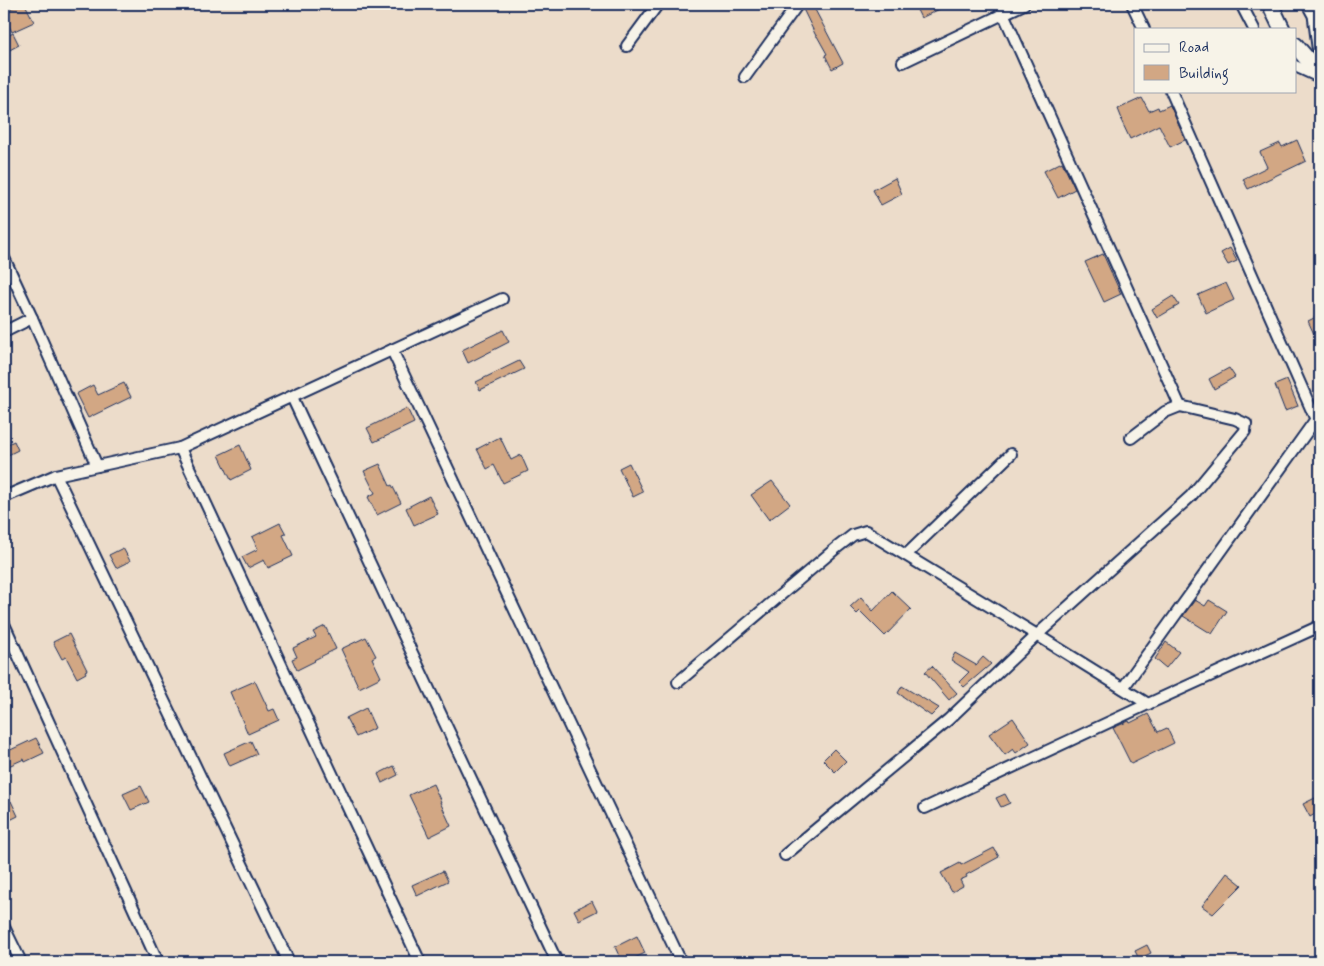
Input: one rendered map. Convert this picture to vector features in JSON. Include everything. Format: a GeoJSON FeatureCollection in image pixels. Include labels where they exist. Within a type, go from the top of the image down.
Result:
{"type":"FeatureCollection","features":[{"type":"Feature","properties":{"kind":"street"},"geometry":{"type":"LineString","coordinates":[[627,46],[658,4]]}},
{"type":"Feature","properties":{"kind":"street"},"geometry":{"type":"LineString","coordinates":[[745,77],[798,4]]}},
{"type":"Feature","properties":{"kind":"street"},"geometry":{"type":"LineString","coordinates":[[903,62],[1001,8],[1024,4]]}},
{"type":"Feature","properties":{"kind":"street"},"geometry":{"type":"LineString","coordinates":[[1132,4],[1144,28]]}},
{"type":"Feature","properties":{"kind":"street"},"geometry":{"type":"LineString","coordinates":[[1241,4],[1253,28]]}},
{"type":"Feature","properties":{"kind":"street"},"geometry":{"type":"LineString","coordinates":[[1270,4],[1282,28]]}},
{"type":"Feature","properties":{"kind":"street"},"geometry":{"type":"LineString","coordinates":[[1310,4],[1316,15],[1320,46]]}},
{"type":"Feature","properties":{"kind":"street"},"geometry":{"type":"LineString","coordinates":[[1001,8],[1180,406]]}},
{"type":"Feature","properties":{"kind":"street"},"geometry":{"type":"LineString","coordinates":[[1296,46],[1320,75]]}},
{"type":"Feature","properties":{"kind":"street"},"geometry":{"type":"LineString","coordinates":[[1296,66],[1320,75]]}},
{"type":"Feature","properties":{"kind":"street"},"geometry":{"type":"LineString","coordinates":[[1123,688],[1318,424],[1171,92]]}},
{"type":"Feature","properties":{"kind":"street"},"geometry":{"type":"LineString","coordinates":[[4,258],[97,466]]}},
{"type":"Feature","properties":{"kind":"street"},"geometry":{"type":"LineString","coordinates":[[4,497],[56,475],[180,448],[502,299]]}},
{"type":"Feature","properties":{"kind":"street"},"geometry":{"type":"LineString","coordinates":[[4,332],[32,318]]}},
{"type":"Feature","properties":{"kind":"street"},"geometry":{"type":"LineString","coordinates":[[392,350],[681,962]]}},
{"type":"Feature","properties":{"kind":"street"},"geometry":{"type":"LineString","coordinates":[[292,397],[557,962]]}},
{"type":"Feature","properties":{"kind":"street"},"geometry":{"type":"LineString","coordinates":[[786,854],[948,720],[1037,635],[1191,496],[1245,431],[1246,424],[1180,406],[1166,412],[1131,438]]}},
{"type":"Feature","properties":{"kind":"street"},"geometry":{"type":"LineString","coordinates":[[180,448],[420,962]]}},
{"type":"Feature","properties":{"kind":"street"},"geometry":{"type":"LineString","coordinates":[[906,555],[1011,454]]}},
{"type":"Feature","properties":{"kind":"street"},"geometry":{"type":"LineString","coordinates":[[56,475],[289,962]]}},
{"type":"Feature","properties":{"kind":"street"},"geometry":{"type":"LineString","coordinates":[[678,682],[853,535],[866,531],[1148,704]]}},
{"type":"Feature","properties":{"kind":"street"},"geometry":{"type":"LineString","coordinates":[[4,624],[158,962]]}},
{"type":"Feature","properties":{"kind":"street"},"geometry":{"type":"LineString","coordinates":[[925,808],[1320,626]]}},
{"type":"Feature","properties":{"kind":"street"},"geometry":{"type":"LineString","coordinates":[[4,927],[21,962]]}},
{"type":"Feature","properties":{"kind":"building"},"geometry":{"type":"Polygon","coordinates":[[[19,4],[25,4],[34,22],[12,32],[4,12],[19,4]]]}},
{"type":"Feature","properties":{"kind":"building"},"geometry":{"type":"Polygon","coordinates":[[[805,4],[812,4],[843,63],[832,69],[825,55],[827,54],[803,9],[805,4]]]}},
{"type":"Feature","properties":{"kind":"building"},"geometry":{"type":"Polygon","coordinates":[[[914,4],[950,4],[921,18],[914,4]]]}},
{"type":"Feature","properties":{"kind":"building"},"geometry":{"type":"Polygon","coordinates":[[[13,33],[19,45],[4,53],[4,38],[13,33]]]}},
{"type":"Feature","properties":{"kind":"building"},"geometry":{"type":"Polygon","coordinates":[[[1142,98],[1149,111],[1158,107],[1159,110],[1170,105],[1185,140],[1170,147],[1159,125],[1130,139],[1118,109],[1142,98]]]}},
{"type":"Feature","properties":{"kind":"building"},"geometry":{"type":"Polygon","coordinates":[[[1297,140],[1306,161],[1248,189],[1243,179],[1267,167],[1260,152],[1280,143],[1282,147],[1297,140]]]}},
{"type":"Feature","properties":{"kind":"building"},"geometry":{"type":"Polygon","coordinates":[[[1062,162],[1075,189],[1058,198],[1044,171],[1062,162]]]}},
{"type":"Feature","properties":{"kind":"building"},"geometry":{"type":"Polygon","coordinates":[[[895,178],[902,194],[881,205],[873,190],[895,178]]]}},
{"type":"Feature","properties":{"kind":"building"},"geometry":{"type":"Polygon","coordinates":[[[1230,248],[1237,261],[1228,265],[1221,253],[1230,248]]]}},
{"type":"Feature","properties":{"kind":"building"},"geometry":{"type":"Polygon","coordinates":[[[1103,254],[1121,294],[1104,302],[1085,262],[1103,254]]]}},
{"type":"Feature","properties":{"kind":"building"},"geometry":{"type":"Polygon","coordinates":[[[1226,283],[1234,300],[1206,313],[1198,295],[1226,283]]]}},
{"type":"Feature","properties":{"kind":"building"},"geometry":{"type":"Polygon","coordinates":[[[1173,296],[1179,305],[1157,318],[1152,309],[1173,296]]]}},
{"type":"Feature","properties":{"kind":"building"},"geometry":{"type":"Polygon","coordinates":[[[1320,315],[1320,347],[1308,321],[1320,315]]]}},
{"type":"Feature","properties":{"kind":"building"},"geometry":{"type":"Polygon","coordinates":[[[503,330],[509,342],[468,363],[462,350],[503,330]]]}},
{"type":"Feature","properties":{"kind":"building"},"geometry":{"type":"Polygon","coordinates":[[[519,361],[524,369],[480,390],[476,382],[519,361]]]}},
{"type":"Feature","properties":{"kind":"building"},"geometry":{"type":"Polygon","coordinates":[[[1229,368],[1235,377],[1214,389],[1209,379],[1229,368]]]}},
{"type":"Feature","properties":{"kind":"building"},"geometry":{"type":"Polygon","coordinates":[[[1287,380],[1298,406],[1285,411],[1275,385],[1287,380]]]}},
{"type":"Feature","properties":{"kind":"building"},"geometry":{"type":"Polygon","coordinates":[[[124,383],[131,397],[88,418],[76,394],[93,385],[98,395],[124,383]]]}},
{"type":"Feature","properties":{"kind":"building"},"geometry":{"type":"Polygon","coordinates":[[[407,408],[414,423],[374,442],[367,428],[407,408]]]}},
{"type":"Feature","properties":{"kind":"building"},"geometry":{"type":"Polygon","coordinates":[[[500,437],[511,460],[521,455],[528,471],[503,483],[494,465],[487,469],[477,449],[500,437]]]}},
{"type":"Feature","properties":{"kind":"building"},"geometry":{"type":"Polygon","coordinates":[[[14,441],[18,450],[4,457],[4,446],[14,441]]]}},
{"type":"Feature","properties":{"kind":"building"},"geometry":{"type":"Polygon","coordinates":[[[240,445],[251,470],[231,480],[219,455],[240,445]]]}},
{"type":"Feature","properties":{"kind":"building"},"geometry":{"type":"Polygon","coordinates":[[[629,463],[643,492],[633,497],[619,468],[629,463]]]}},
{"type":"Feature","properties":{"kind":"building"},"geometry":{"type":"Polygon","coordinates":[[[380,464],[390,486],[392,485],[401,503],[377,515],[368,497],[375,493],[364,471],[380,464]]]}},
{"type":"Feature","properties":{"kind":"building"},"geometry":{"type":"Polygon","coordinates":[[[772,481],[790,504],[769,520],[751,495],[772,481]]]}},
{"type":"Feature","properties":{"kind":"building"},"geometry":{"type":"Polygon","coordinates":[[[429,496],[438,514],[414,525],[406,508],[429,496]]]}},
{"type":"Feature","properties":{"kind":"building"},"geometry":{"type":"Polygon","coordinates":[[[280,523],[286,534],[283,535],[293,556],[268,568],[264,560],[248,568],[242,557],[258,549],[252,537],[280,523]]]}},
{"type":"Feature","properties":{"kind":"building"},"geometry":{"type":"Polygon","coordinates":[[[123,548],[130,561],[116,568],[109,555],[123,548]]]}},
{"type":"Feature","properties":{"kind":"building"},"geometry":{"type":"Polygon","coordinates":[[[892,591],[911,609],[885,636],[860,611],[857,614],[850,607],[861,597],[873,611],[892,591]]]}},
{"type":"Feature","properties":{"kind":"building"},"geometry":{"type":"Polygon","coordinates":[[[1195,600],[1205,606],[1209,600],[1227,611],[1212,634],[1183,616],[1195,600]]]}},
{"type":"Feature","properties":{"kind":"building"},"geometry":{"type":"Polygon","coordinates":[[[325,626],[336,649],[297,670],[292,659],[297,657],[293,648],[316,637],[313,632],[325,626]]]}},
{"type":"Feature","properties":{"kind":"building"},"geometry":{"type":"Polygon","coordinates":[[[69,634],[87,670],[85,671],[86,673],[77,678],[66,657],[62,659],[53,642],[69,634]]]}},
{"type":"Feature","properties":{"kind":"building"},"geometry":{"type":"Polygon","coordinates":[[[366,637],[376,656],[372,658],[381,677],[359,688],[341,649],[366,637]]]}},
{"type":"Feature","properties":{"kind":"building"},"geometry":{"type":"Polygon","coordinates":[[[1166,642],[1179,652],[1166,668],[1155,659],[1166,642]]]}},
{"type":"Feature","properties":{"kind":"building"},"geometry":{"type":"Polygon","coordinates":[[[955,653],[976,665],[983,657],[991,664],[964,687],[959,682],[969,672],[951,660],[955,653]]]}},
{"type":"Feature","properties":{"kind":"building"},"geometry":{"type":"Polygon","coordinates":[[[932,666],[957,693],[949,700],[925,672],[932,666]]]}},
{"type":"Feature","properties":{"kind":"building"},"geometry":{"type":"Polygon","coordinates":[[[255,681],[269,711],[274,709],[279,720],[248,734],[230,692],[255,681]]]}},
{"type":"Feature","properties":{"kind":"building"},"geometry":{"type":"Polygon","coordinates":[[[902,686],[939,708],[931,716],[898,693],[902,686]]]}},
{"type":"Feature","properties":{"kind":"building"},"geometry":{"type":"Polygon","coordinates":[[[366,708],[375,728],[356,737],[346,718],[366,708]]]}},
{"type":"Feature","properties":{"kind":"building"},"geometry":{"type":"Polygon","coordinates":[[[1148,714],[1158,732],[1167,728],[1174,743],[1131,764],[1113,728],[1129,721],[1130,723],[1148,714]]]}},
{"type":"Feature","properties":{"kind":"building"},"geometry":{"type":"Polygon","coordinates":[[[1013,718],[1030,743],[1016,753],[1013,749],[1005,755],[989,734],[1013,718]]]}},
{"type":"Feature","properties":{"kind":"building"},"geometry":{"type":"Polygon","coordinates":[[[36,738],[44,753],[25,762],[24,759],[4,768],[4,753],[36,738]]]}},
{"type":"Feature","properties":{"kind":"building"},"geometry":{"type":"Polygon","coordinates":[[[251,741],[257,754],[230,766],[224,753],[251,741]]]}},
{"type":"Feature","properties":{"kind":"building"},"geometry":{"type":"Polygon","coordinates":[[[834,749],[846,761],[835,772],[823,760],[834,749]]]}},
{"type":"Feature","properties":{"kind":"building"},"geometry":{"type":"Polygon","coordinates":[[[394,766],[398,775],[382,783],[378,774],[394,766]]]}},
{"type":"Feature","properties":{"kind":"building"},"geometry":{"type":"Polygon","coordinates":[[[433,784],[451,826],[429,837],[409,795],[433,784]]]}},
{"type":"Feature","properties":{"kind":"building"},"geometry":{"type":"Polygon","coordinates":[[[141,786],[149,802],[131,810],[123,794],[141,786]]]}},
{"type":"Feature","properties":{"kind":"building"},"geometry":{"type":"Polygon","coordinates":[[[1005,794],[1010,803],[1001,807],[996,798],[1005,794]]]}},
{"type":"Feature","properties":{"kind":"building"},"geometry":{"type":"Polygon","coordinates":[[[1317,797],[1320,811],[1310,817],[1303,804],[1317,797]]]}},
{"type":"Feature","properties":{"kind":"building"},"geometry":{"type":"Polygon","coordinates":[[[11,801],[18,816],[4,823],[4,805],[11,801]]]}},
{"type":"Feature","properties":{"kind":"building"},"geometry":{"type":"Polygon","coordinates":[[[994,848],[999,857],[966,875],[967,877],[960,880],[963,886],[952,892],[941,873],[994,848]]]}},
{"type":"Feature","properties":{"kind":"building"},"geometry":{"type":"Polygon","coordinates":[[[443,871],[448,881],[417,896],[412,885],[443,871]]]}},
{"type":"Feature","properties":{"kind":"building"},"geometry":{"type":"Polygon","coordinates":[[[1227,873],[1242,885],[1213,914],[1202,906],[1227,873]]]}},
{"type":"Feature","properties":{"kind":"building"},"geometry":{"type":"Polygon","coordinates":[[[592,901],[597,911],[579,920],[574,910],[592,901]]]}},
{"type":"Feature","properties":{"kind":"building"},"geometry":{"type":"Polygon","coordinates":[[[637,936],[645,953],[627,962],[622,962],[615,947],[637,936]]]}},
{"type":"Feature","properties":{"kind":"building"},"geometry":{"type":"Polygon","coordinates":[[[1147,945],[1151,953],[1139,959],[1135,951],[1147,945]]]}}]}
